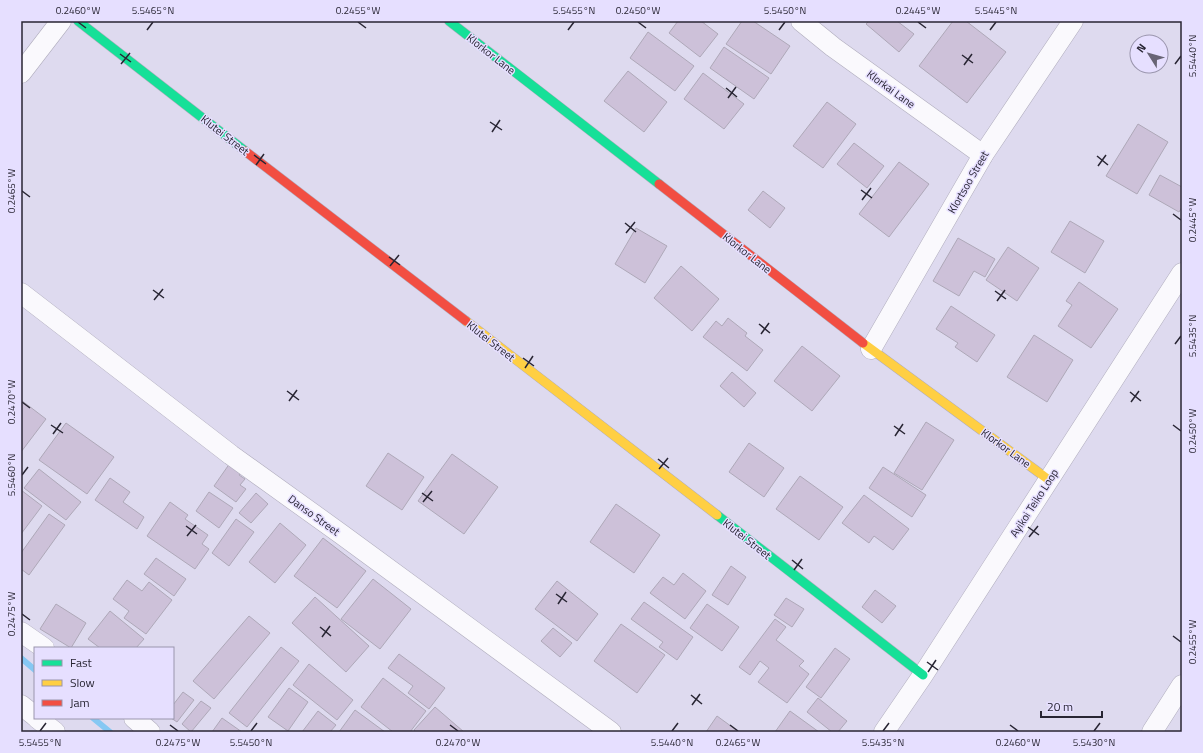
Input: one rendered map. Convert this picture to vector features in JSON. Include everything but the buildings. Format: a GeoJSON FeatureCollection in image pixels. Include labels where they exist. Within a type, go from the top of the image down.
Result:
{"type":"FeatureCollection","features":[{"type":"Feature","properties":{"kind":"street"},"geometry":{"type":"LineString","coordinates":[[21,73],[61,21]]}},
{"type":"Feature","properties":{"kind":"street","name":"Klutei Street"},"geometry":{"type":"LineString","coordinates":[[78,21],[923,675]]}},
{"type":"Feature","properties":{"kind":"street","name":"Klorkor Lane"},"geometry":{"type":"LineString","coordinates":[[449,21],[871,349],[1049,480]]}},
{"type":"Feature","properties":{"kind":"street","name":"Klorkai Lane"},"geometry":{"type":"LineString","coordinates":[[801,21],[833,47],[983,155]]}},
{"type":"Feature","properties":{"kind":"street","name":"Klortsoo Street"},"geometry":{"type":"LineString","coordinates":[[871,349],[983,155],[1073,21]]}},
{"type":"Feature","properties":{"kind":"street","name":"Ayikoi Teiko Loop"},"geometry":{"type":"LineString","coordinates":[[884,732],[923,675],[1182,273]]}},
{"type":"Feature","properties":{"kind":"street","name":"Danso Street"},"geometry":{"type":"LineString","coordinates":[[21,293],[231,455],[611,732]]}},
{"type":"Feature","properties":{"kind":"street"},"geometry":{"type":"LineString","coordinates":[[21,632],[43,647]]}},
{"type":"Feature","properties":{"kind":"street"},"geometry":{"type":"LineString","coordinates":[[1152,732],[1182,685]]}},
{"type":"Feature","properties":{"kind":"street"},"geometry":{"type":"LineString","coordinates":[[21,705],[34,715]]}},
{"type":"Feature","properties":{"kind":"street"},"geometry":{"type":"LineString","coordinates":[[38,719],[54,732]]}},
{"type":"Feature","properties":{"kind":"street"},"geometry":{"type":"LineString","coordinates":[[135,719],[150,732]]}},
{"type":"Feature","properties":{"kind":"waterway"},"geometry":{"type":"LineString","coordinates":[[21,658],[34,669]]}},
{"type":"Feature","properties":{"kind":"waterway"},"geometry":{"type":"LineString","coordinates":[[94,719],[110,732]]}},
{"type":"Feature","properties":{"kind":"traffic: fast"},"geometry":{"type":"LineString","coordinates":[[78,21],[245,151]]}},
{"type":"Feature","properties":{"kind":"traffic: fast"},"geometry":{"type":"LineString","coordinates":[[449,21],[659,184]]}},
{"type":"Feature","properties":{"kind":"traffic: fast"},"geometry":{"type":"LineString","coordinates":[[717,515],[923,675]]}},
{"type":"Feature","properties":{"kind":"traffic: slow"},"geometry":{"type":"LineString","coordinates":[[466,321],[717,515]]}},
{"type":"Feature","properties":{"kind":"traffic: slow"},"geometry":{"type":"LineString","coordinates":[[863,343],[1049,480]]}},
{"type":"Feature","properties":{"kind":"traffic: jam"},"geometry":{"type":"LineString","coordinates":[[245,151],[466,321]]}},
{"type":"Feature","properties":{"kind":"traffic: jam"},"geometry":{"type":"LineString","coordinates":[[659,184],[863,343]]}}]}
